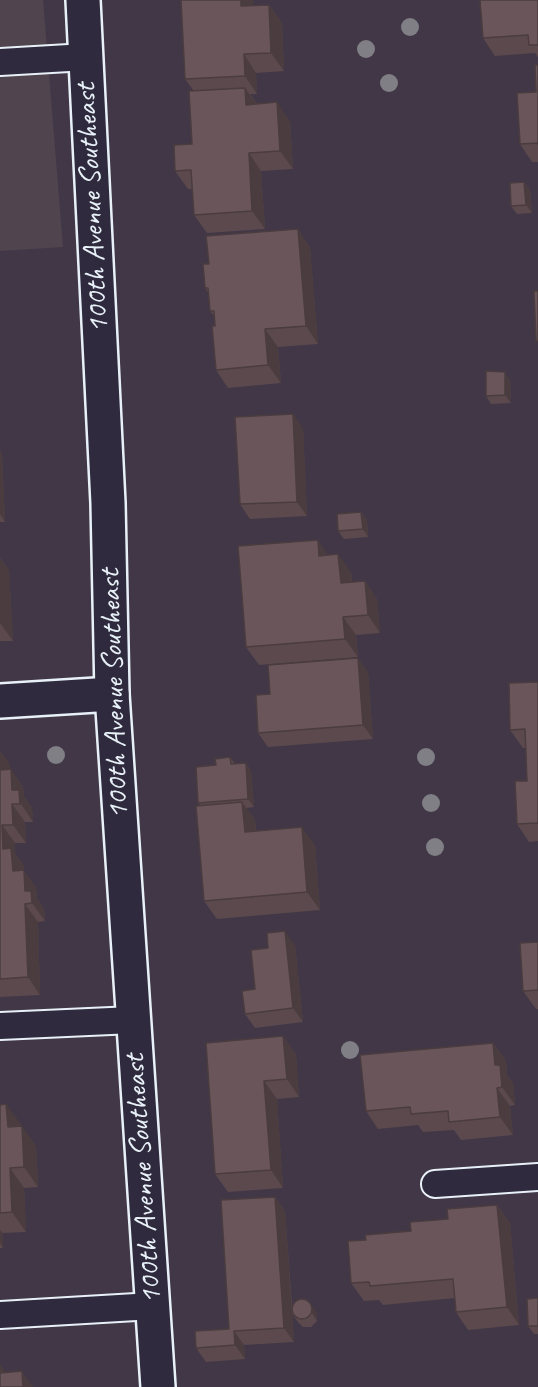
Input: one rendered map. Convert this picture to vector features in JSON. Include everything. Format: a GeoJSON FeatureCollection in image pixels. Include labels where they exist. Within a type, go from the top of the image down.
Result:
{"type":"FeatureCollection","features":[{"type":"Feature","properties":{"kind":"street","name":"100th Avenue Southeast"},"geometry":{"type":"LineString","coordinates":[[83,0],[108,503],[112,694],[158,1387]]}},
{"type":"Feature","properties":{"kind":"street"},"geometry":{"type":"LineString","coordinates":[[0,701],[112,694]]}},
{"type":"Feature","properties":{"kind":"lane"},"geometry":{"type":"LineString","coordinates":[[0,62],[86,57]]}},
{"type":"Feature","properties":{"kind":"lane"},"geometry":{"type":"LineString","coordinates":[[0,1026],[134,1020]]}},
{"type":"Feature","properties":{"kind":"lane"},"geometry":{"type":"LineString","coordinates":[[435,1184],[538,1177]]}},
{"type":"Feature","properties":{"kind":"lane"},"geometry":{"type":"LineString","coordinates":[[0,1315],[153,1306]]}},
{"type":"Feature","properties":{"kind":"shaded area"},"geometry":{"type":"Polygon","coordinates":[[[0,0],[43,0],[63,247],[0,251],[0,0]]]}},
{"type":"Feature","properties":{"kind":"building"},"geometry":{"type":"Polygon","coordinates":[[[181,0],[241,0],[241,6],[269,5],[271,53],[244,54],[245,76],[185,79],[181,0]]]}},
{"type":"Feature","properties":{"kind":"building"},"geometry":{"type":"Polygon","coordinates":[[[480,0],[538,0],[538,45],[529,45],[528,35],[483,38],[480,0]]]}},
{"type":"Feature","properties":{"kind":"building"},"geometry":{"type":"Polygon","coordinates":[[[535,65],[538,65],[538,143],[520,144],[517,93],[536,92],[535,65]]]}},
{"type":"Feature","properties":{"kind":"building"},"geometry":{"type":"Polygon","coordinates":[[[245,88],[246,105],[277,102],[280,151],[249,153],[252,211],[194,215],[191,170],[175,171],[174,145],[192,144],[189,91],[245,88]]]}},
{"type":"Feature","properties":{"kind":"building"},"geometry":{"type":"Polygon","coordinates":[[[524,182],[526,205],[511,206],[510,183],[524,182]]]}},
{"type":"Feature","properties":{"kind":"building"},"geometry":{"type":"Polygon","coordinates":[[[298,229],[306,326],[265,329],[268,365],[216,370],[212,326],[215,326],[214,311],[210,311],[203,264],[209,264],[206,236],[298,229]]]}},
{"type":"Feature","properties":{"kind":"building"},"geometry":{"type":"Polygon","coordinates":[[[534,291],[538,291],[538,341],[536,341],[534,291]]]}},
{"type":"Feature","properties":{"kind":"building"},"geometry":{"type":"Polygon","coordinates":[[[486,371],[505,372],[505,395],[486,396],[486,371]]]}},
{"type":"Feature","properties":{"kind":"building"},"geometry":{"type":"Polygon","coordinates":[[[293,414],[297,502],[240,504],[235,417],[293,414]]]}},
{"type":"Feature","properties":{"kind":"building"},"geometry":{"type":"Polygon","coordinates":[[[361,512],[363,529],[338,531],[337,514],[361,512]]]}},
{"type":"Feature","properties":{"kind":"building"},"geometry":{"type":"Polygon","coordinates":[[[318,540],[319,556],[338,554],[341,583],[365,581],[368,615],[343,617],[345,639],[246,647],[238,546],[318,540]]]}},
{"type":"Feature","properties":{"kind":"building"},"geometry":{"type":"Polygon","coordinates":[[[358,658],[363,725],[258,733],[256,695],[270,694],[268,665],[358,658]]]}},
{"type":"Feature","properties":{"kind":"building"},"geometry":{"type":"Polygon","coordinates":[[[538,682],[538,823],[517,824],[515,781],[527,781],[525,729],[510,730],[509,683],[538,682]]]}},
{"type":"Feature","properties":{"kind":"building"},"geometry":{"type":"Polygon","coordinates":[[[230,757],[231,764],[246,763],[248,799],[198,803],[196,767],[216,765],[215,759],[230,757]]]}},
{"type":"Feature","properties":{"kind":"building"},"geometry":{"type":"Polygon","coordinates":[[[11,769],[12,790],[19,790],[20,804],[12,804],[13,825],[2,825],[3,849],[11,848],[13,871],[24,870],[25,891],[31,891],[32,903],[25,904],[28,977],[0,979],[0,770],[11,769]]]}},
{"type":"Feature","properties":{"kind":"building"},"geometry":{"type":"Polygon","coordinates":[[[242,802],[245,832],[302,827],[307,892],[204,901],[196,806],[242,802]]]}},
{"type":"Feature","properties":{"kind":"building"},"geometry":{"type":"Polygon","coordinates":[[[285,931],[293,1008],[245,1014],[242,991],[255,989],[251,950],[268,948],[267,933],[285,931]]]}},
{"type":"Feature","properties":{"kind":"building"},"geometry":{"type":"Polygon","coordinates":[[[538,942],[538,990],[523,991],[520,943],[538,942]]]}},
{"type":"Feature","properties":{"kind":"building"},"geometry":{"type":"Polygon","coordinates":[[[283,1036],[287,1079],[264,1081],[271,1170],[215,1174],[206,1043],[283,1036]]]}},
{"type":"Feature","properties":{"kind":"building"},"geometry":{"type":"Polygon","coordinates":[[[493,1043],[495,1065],[500,1065],[502,1087],[497,1088],[500,1117],[449,1122],[448,1111],[411,1114],[410,1107],[366,1111],[360,1055],[493,1043]]]}},
{"type":"Feature","properties":{"kind":"building"},"geometry":{"type":"Polygon","coordinates":[[[6,1104],[8,1127],[22,1126],[24,1167],[10,1168],[12,1212],[0,1213],[0,1105],[6,1104]]]}},
{"type":"Feature","properties":{"kind":"building"},"geometry":{"type":"Polygon","coordinates":[[[275,1197],[284,1328],[234,1331],[235,1345],[196,1348],[195,1331],[229,1329],[221,1200],[275,1197]]]}},
{"type":"Feature","properties":{"kind":"building"},"geometry":{"type":"Polygon","coordinates":[[[497,1205],[507,1307],[456,1312],[453,1279],[370,1286],[369,1282],[351,1283],[348,1241],[366,1240],[365,1235],[411,1231],[410,1222],[448,1219],[447,1209],[497,1205]]]}},
{"type":"Feature","properties":{"kind":"building"},"geometry":{"type":"Polygon","coordinates":[[[538,1298],[538,1326],[528,1326],[527,1299],[538,1298]]]}},
{"type":"Feature","properties":{"kind":"building"},"geometry":{"type":"Polygon","coordinates":[[[302,1299],[309,1302],[312,1309],[309,1316],[302,1319],[295,1316],[292,1309],[295,1302],[302,1299]]]}},
{"type":"Feature","properties":{"kind":"building"},"geometry":{"type":"Polygon","coordinates":[[[22,1371],[23,1387],[0,1387],[0,1373],[22,1371]]]}}]}
